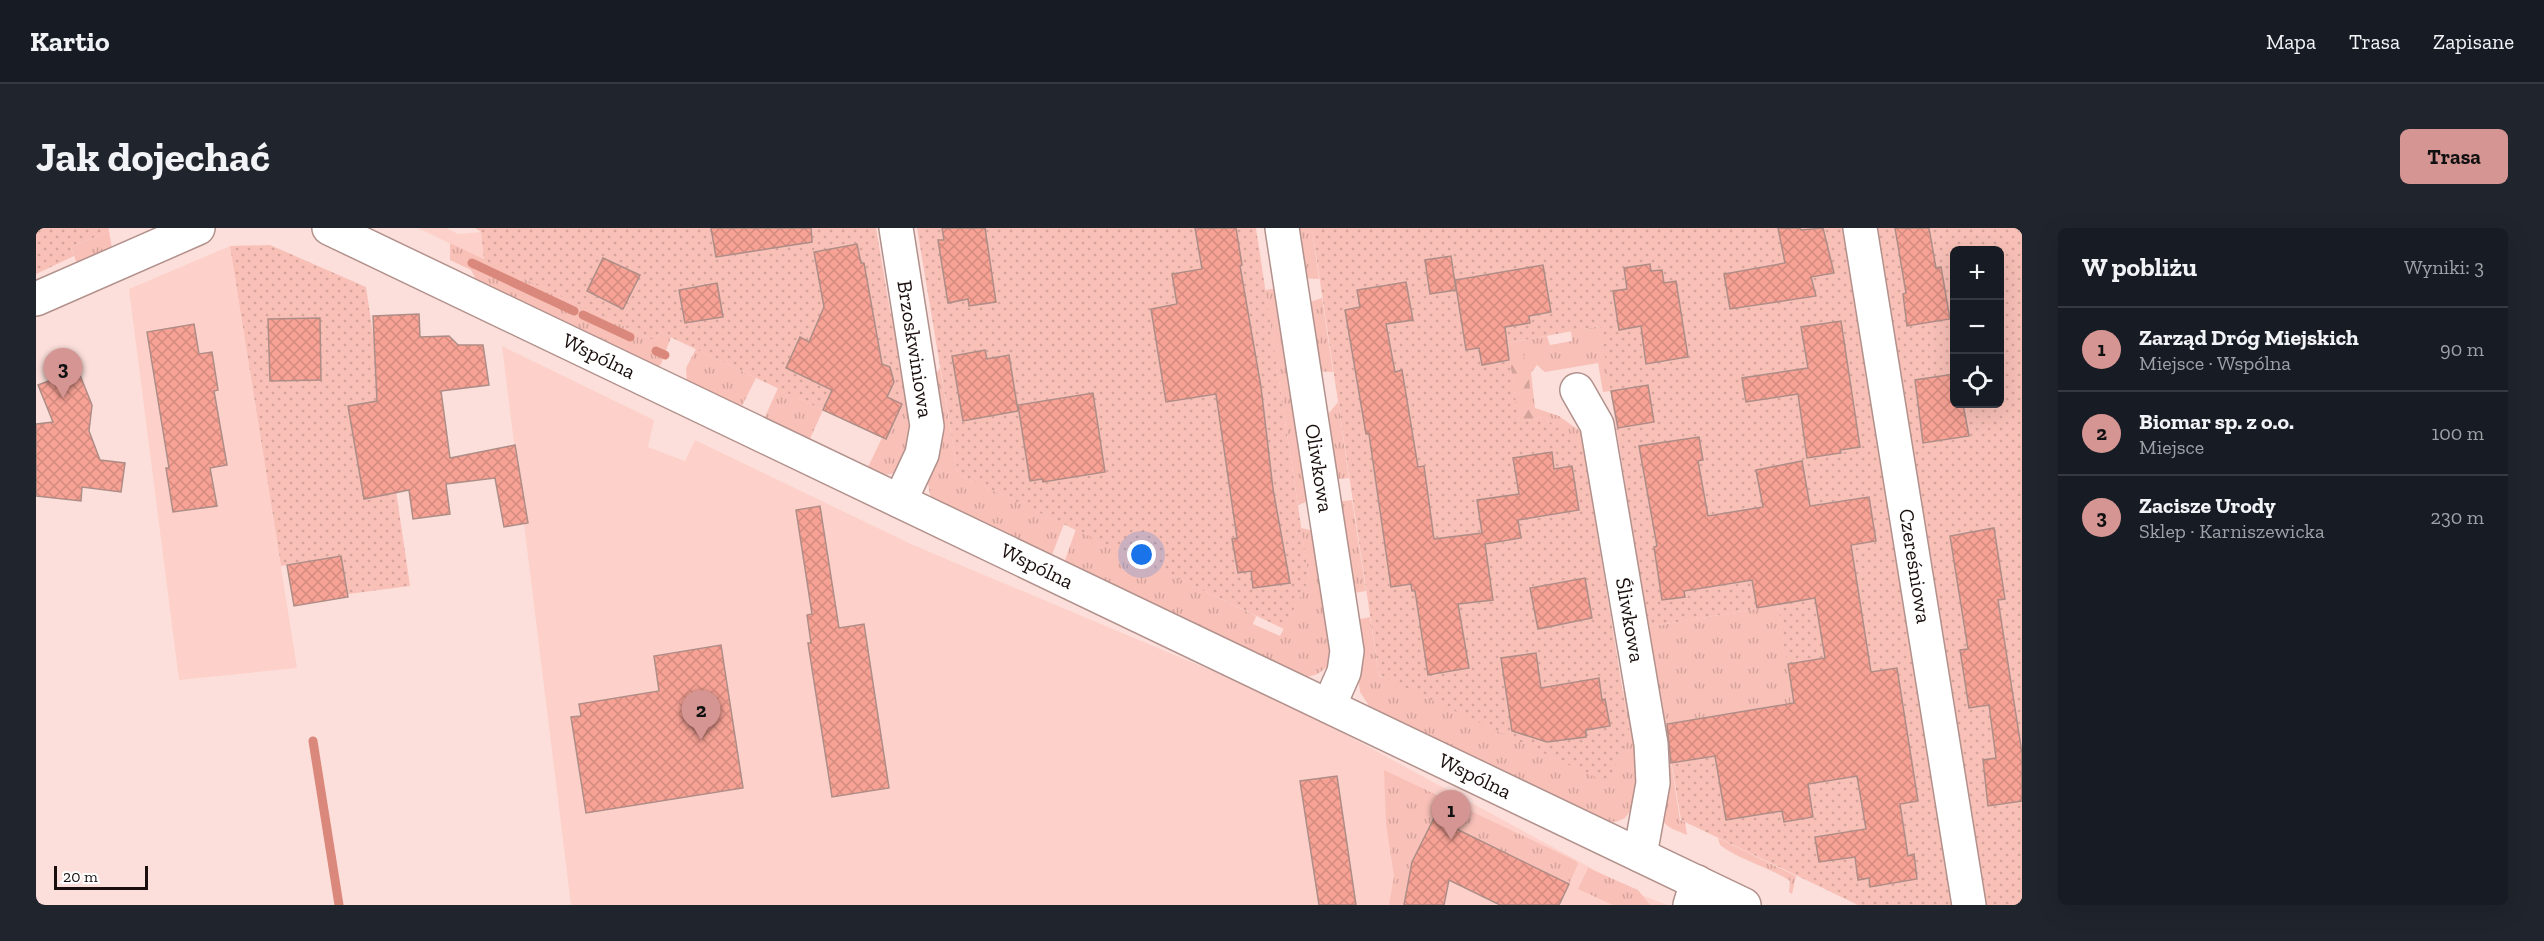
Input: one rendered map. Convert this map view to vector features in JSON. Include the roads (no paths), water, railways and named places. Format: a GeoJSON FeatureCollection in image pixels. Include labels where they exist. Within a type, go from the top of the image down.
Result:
{"type":"FeatureCollection","features":[{"type":"Feature","properties":{"kind":"street"},"geometry":{"type":"LineString","coordinates":[[36,299],[198,228]]}},
{"type":"Feature","properties":{"kind":"street","name":"Wspólna"},"geometry":{"type":"LineString","coordinates":[[329,228],[1640,855],[1693,894],[1744,905]]}},
{"type":"Feature","properties":{"kind":"street","name":"Brzoskwiniowa"},"geometry":{"type":"LineString","coordinates":[[896,228],[927,426],[922,454],[900,501]]}},
{"type":"Feature","properties":{"kind":"street","name":"Oliwkowa"},"geometry":{"type":"LineString","coordinates":[[1282,228],[1347,651],[1344,672],[1329,706]]}},
{"type":"Feature","properties":{"kind":"street","name":"Czereśniowa"},"geometry":{"type":"LineString","coordinates":[[1860,228],[1970,905]]}},
{"type":"Feature","properties":{"kind":"street","name":"Śliwkowa"},"geometry":{"type":"LineString","coordinates":[[1577,390],[1597,425],[1651,744],[1653,783],[1640,855]]}},
{"type":"Feature","properties":{"kind":"waterway"},"geometry":{"type":"LineString","coordinates":[[472,263],[574,311]]}},
{"type":"Feature","properties":{"kind":"waterway"},"geometry":{"type":"LineString","coordinates":[[583,315],[630,337]]}},
{"type":"Feature","properties":{"kind":"waterway"},"geometry":{"type":"LineString","coordinates":[[656,351],[665,355]]}},
{"type":"Feature","properties":{"kind":"waterway"},"geometry":{"type":"LineString","coordinates":[[313,741],[339,905]]}},
{"type":"Feature","properties":{"kind":"place","name":"Zacisze Urody"},"geometry":{"type":"Point","coordinates":[63,398]}},
{"type":"Feature","properties":{"kind":"place","name":"Biomar sp. z o.o."},"geometry":{"type":"Point","coordinates":[701,740]}},
{"type":"Feature","properties":{"kind":"place","name":"Zarząd Dróg Miejskich"},"geometry":{"type":"Point","coordinates":[1451,840]}}]}
